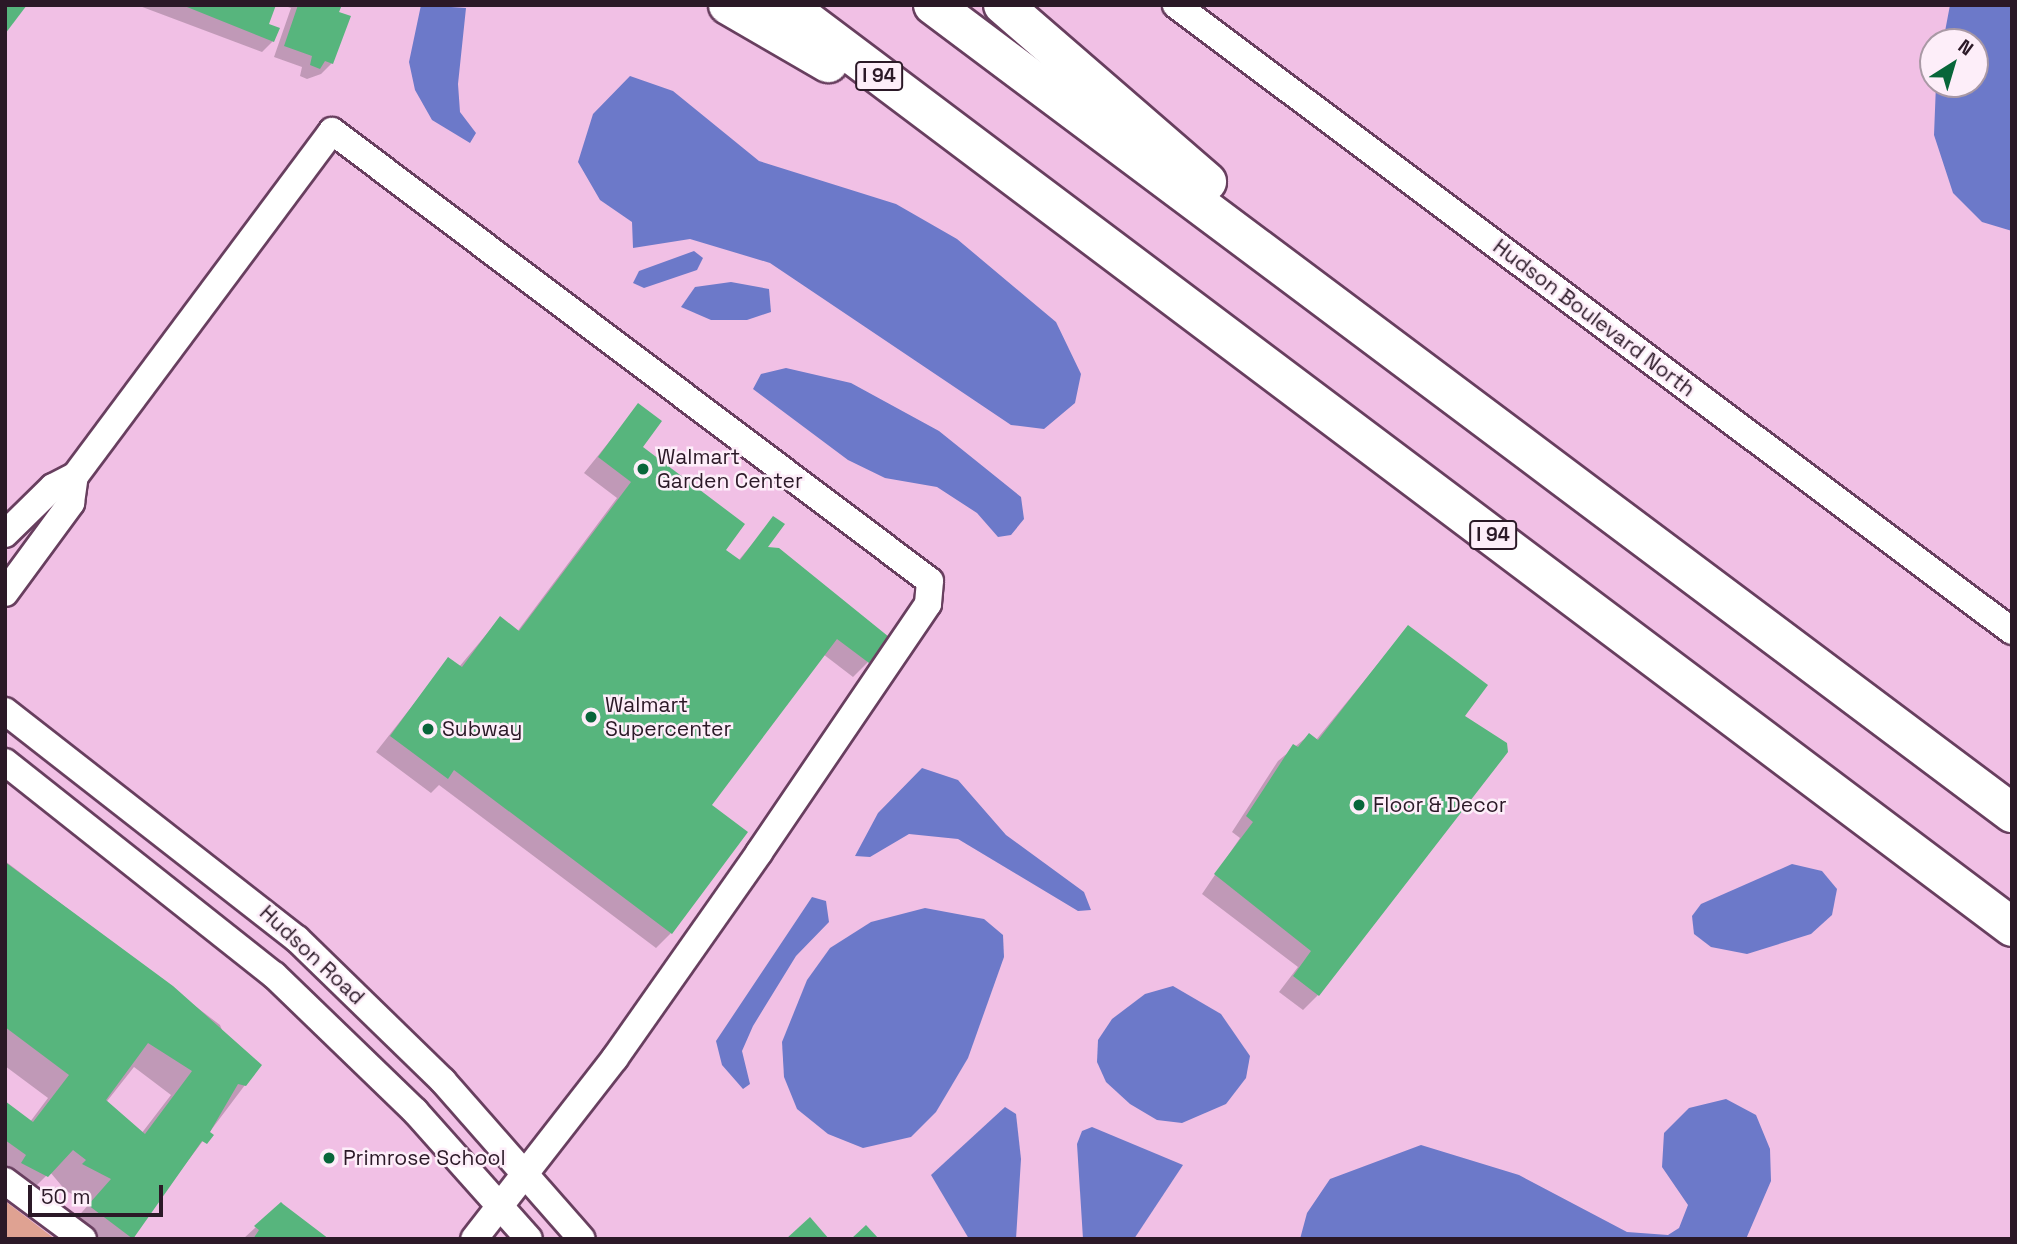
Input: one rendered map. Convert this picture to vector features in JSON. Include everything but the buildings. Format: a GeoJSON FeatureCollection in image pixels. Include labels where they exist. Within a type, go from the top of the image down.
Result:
{"type":"FeatureCollection","features":[{"type":"Feature","properties":{"kind":"highway"},"geometry":{"type":"LineString","coordinates":[[728,5],[972,146]]}},
{"type":"Feature","properties":{"kind":"highway","name":"I 94"},"geometry":{"type":"LineString","coordinates":[[786,5],[2012,927]]}},
{"type":"Feature","properties":{"kind":"highway"},"geometry":{"type":"LineString","coordinates":[[933,5],[2012,813]]}},
{"type":"Feature","properties":{"kind":"highway"},"geometry":{"type":"LineString","coordinates":[[1003,5],[1382,342]]}},
{"type":"Feature","properties":{"kind":"street","name":"Hudson Boulevard North"},"geometry":{"type":"LineString","coordinates":[[1176,5],[2012,631]]}},
{"type":"Feature","properties":{"kind":"street"},"geometry":{"type":"LineString","coordinates":[[5,534],[53,487],[75,476],[332,131],[930,581],[928,604],[759,853],[615,1058],[474,1239]]}},
{"type":"Feature","properties":{"kind":"street"},"geometry":{"type":"LineString","coordinates":[[5,593],[71,503],[75,476]]}},
{"type":"Feature","properties":{"kind":"street","name":"Hudson Road"},"geometry":{"type":"LineString","coordinates":[[5,711],[261,908],[443,1081],[582,1239]]}},
{"type":"Feature","properties":{"kind":"street","name":"Hudson Road"},"geometry":{"type":"LineString","coordinates":[[5,762],[274,975],[370,1065],[529,1239]]}},
{"type":"Feature","properties":{"kind":"street"},"geometry":{"type":"LineString","coordinates":[[5,1181],[83,1239]]}},
{"type":"Feature","properties":{"kind":"street"},"geometry":{"type":"LineString","coordinates":[[5,1201],[55,1239]]}},
{"type":"Feature","properties":{"kind":"shaded area"},"geometry":{"type":"Polygon","coordinates":[[[5,1201],[55,1239],[5,1239],[5,1201]]]}},
{"type":"Feature","properties":{"kind":"water"},"geometry":{"type":"Polygon","coordinates":[[[421,5],[466,8],[458,84],[460,112],[476,133],[470,143],[432,120],[415,90],[409,62],[421,5]]]}},
{"type":"Feature","properties":{"kind":"water"},"geometry":{"type":"Polygon","coordinates":[[[1950,5],[2012,5],[2012,231],[1982,222],[1953,193],[1934,135],[1935,98],[1989,98],[1989,28],[1946,28],[1950,5]]]}},
{"type":"Feature","properties":{"kind":"water"},"geometry":{"type":"Polygon","coordinates":[[[630,76],[673,91],[759,161],[896,204],[957,239],[1056,322],[1081,374],[1075,403],[1044,429],[1011,425],[770,263],[690,239],[633,248],[632,222],[600,200],[578,162],[593,114],[630,76]]]}},
{"type":"Feature","properties":{"kind":"water"},"geometry":{"type":"Polygon","coordinates":[[[694,251],[703,258],[697,270],[644,288],[633,283],[639,271],[694,251]]]}},
{"type":"Feature","properties":{"kind":"water"},"geometry":{"type":"Polygon","coordinates":[[[731,282],[769,289],[771,312],[747,320],[711,320],[681,307],[695,287],[731,282]]]}},
{"type":"Feature","properties":{"kind":"water"},"geometry":{"type":"Polygon","coordinates":[[[786,368],[851,383],[939,431],[1021,497],[1024,519],[1011,535],[998,537],[977,513],[937,487],[885,478],[848,460],[753,389],[761,374],[786,368]]]}},
{"type":"Feature","properties":{"kind":"water"},"geometry":{"type":"Polygon","coordinates":[[[922,768],[958,780],[1006,835],[1084,892],[1091,910],[1078,911],[958,839],[909,834],[870,857],[855,856],[878,813],[922,768]]]}},
{"type":"Feature","properties":{"kind":"water"},"geometry":{"type":"Polygon","coordinates":[[[1792,864],[1822,871],[1837,889],[1832,915],[1811,934],[1747,954],[1711,947],[1694,934],[1692,916],[1701,904],[1792,864]]]}},
{"type":"Feature","properties":{"kind":"water"},"geometry":{"type":"Polygon","coordinates":[[[812,897],[826,901],[829,922],[796,956],[753,1026],[742,1051],[750,1084],[743,1089],[722,1065],[716,1041],[812,897]]]}},
{"type":"Feature","properties":{"kind":"water"},"geometry":{"type":"Polygon","coordinates":[[[925,908],[984,919],[1003,935],[1004,957],[968,1058],[936,1112],[911,1137],[863,1148],[828,1134],[797,1109],[784,1077],[782,1042],[807,980],[830,948],[871,922],[925,908]]]}},
{"type":"Feature","properties":{"kind":"water"},"geometry":{"type":"Polygon","coordinates":[[[1173,986],[1221,1014],[1250,1056],[1246,1078],[1226,1104],[1182,1123],[1157,1120],[1130,1104],[1106,1082],[1097,1062],[1098,1040],[1112,1019],[1145,994],[1173,986]]]}},
{"type":"Feature","properties":{"kind":"water"},"geometry":{"type":"Polygon","coordinates":[[[1726,1099],[1756,1115],[1770,1149],[1771,1181],[1746,1239],[1300,1239],[1307,1213],[1330,1179],[1421,1145],[1519,1175],[1627,1232],[1668,1235],[1679,1228],[1688,1205],[1662,1167],[1664,1133],[1689,1108],[1726,1099]]]}},
{"type":"Feature","properties":{"kind":"water"},"geometry":{"type":"Polygon","coordinates":[[[1005,1107],[1016,1114],[1021,1159],[1016,1239],[969,1239],[931,1175],[1005,1107]]]}},
{"type":"Feature","properties":{"kind":"water"},"geometry":{"type":"Polygon","coordinates":[[[1092,1127],[1183,1165],[1134,1239],[1083,1239],[1077,1144],[1082,1131],[1092,1127]]]}},
{"type":"Feature","properties":{"kind":"place","name":"Walmart Garden Center"},"geometry":{"type":"Point","coordinates":[643,469]}},
{"type":"Feature","properties":{"kind":"place","name":"Walmart Supercenter"},"geometry":{"type":"Point","coordinates":[591,717]}},
{"type":"Feature","properties":{"kind":"place","name":"Subway"},"geometry":{"type":"Point","coordinates":[428,729]}},
{"type":"Feature","properties":{"kind":"place","name":"Floor & Decor"},"geometry":{"type":"Point","coordinates":[1359,805]}},
{"type":"Feature","properties":{"kind":"place","name":"Primrose School"},"geometry":{"type":"Point","coordinates":[329,1158]}}]}
